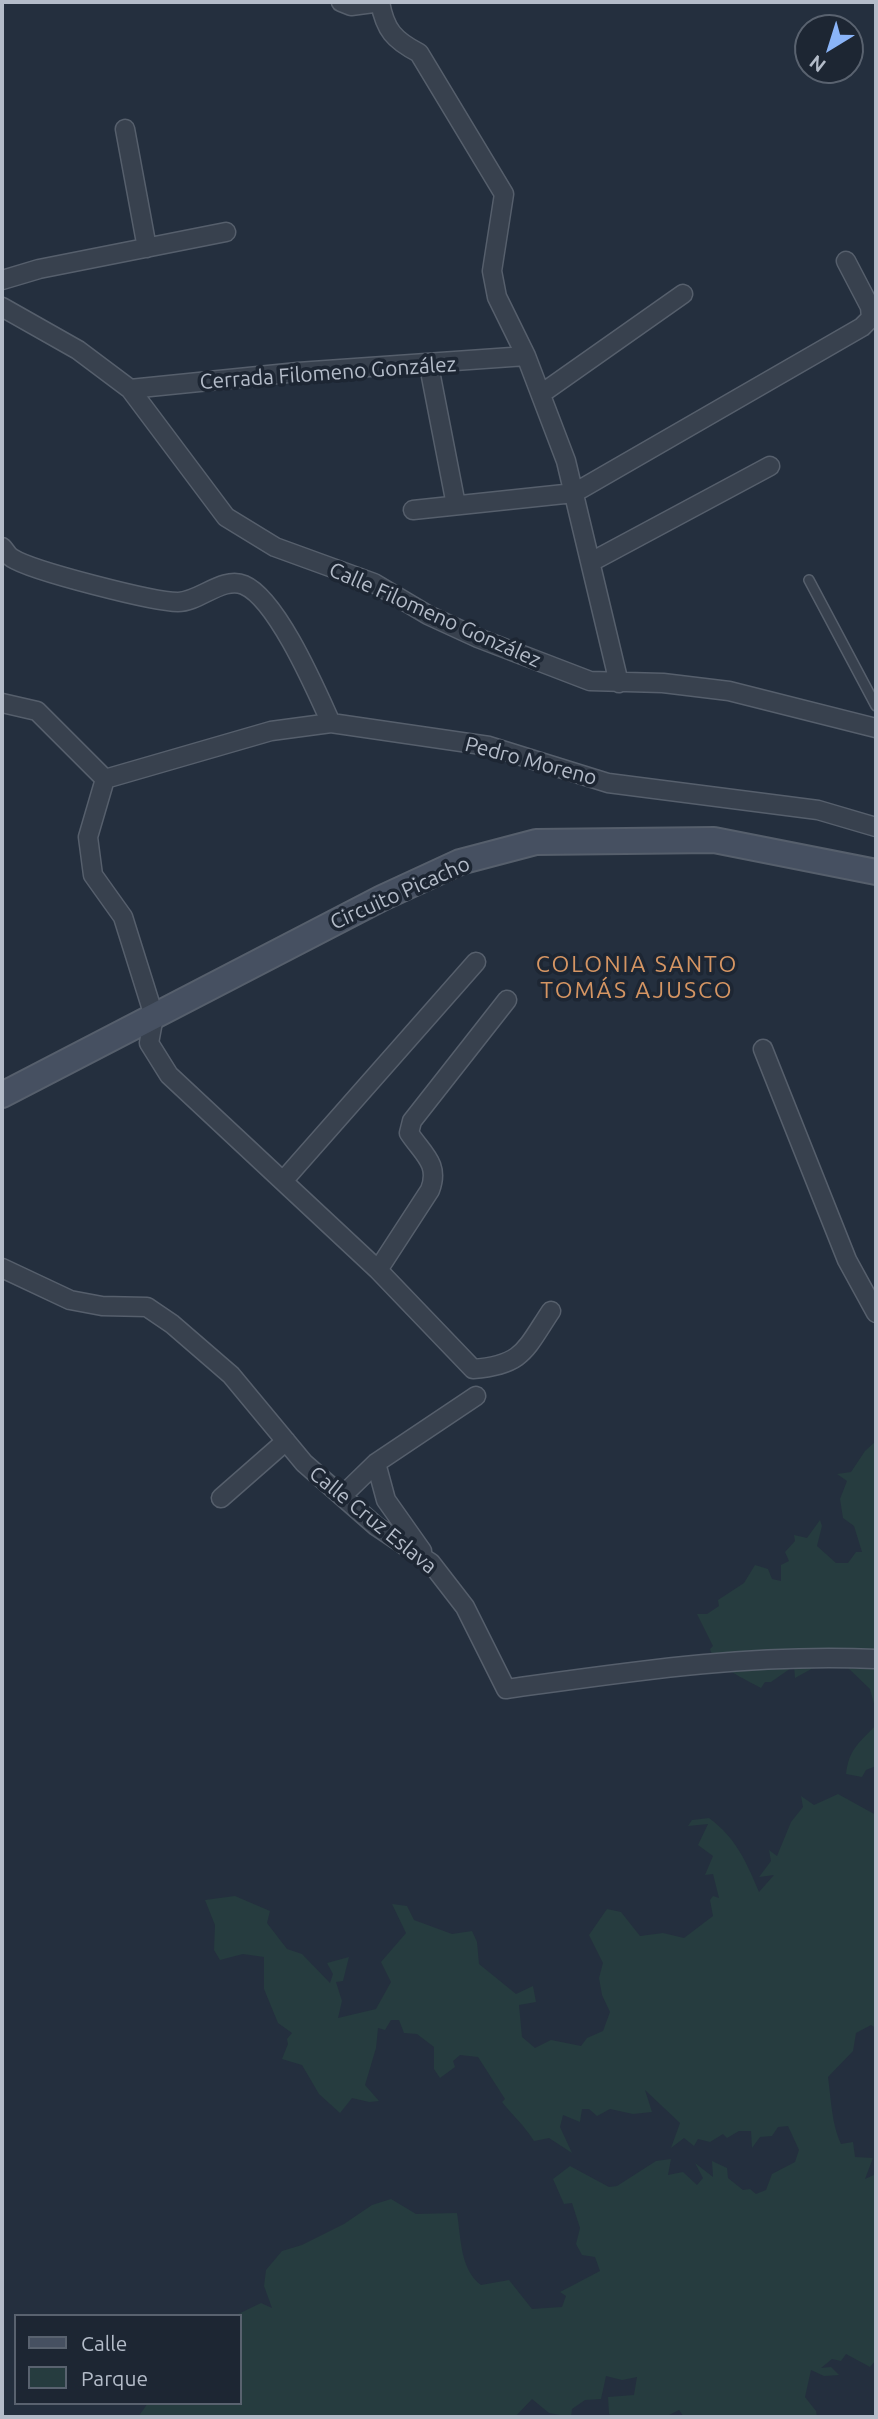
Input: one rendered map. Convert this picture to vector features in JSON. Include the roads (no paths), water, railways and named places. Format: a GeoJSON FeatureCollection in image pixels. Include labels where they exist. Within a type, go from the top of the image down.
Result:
{"type":"FeatureCollection","features":[{"type":"Feature","properties":{"kind":"main road","name":"Circuito Picacho"},"geometry":{"type":"LineString","coordinates":[[2,1095],[382,898],[460,862],[537,842],[714,840],[876,872]]}},
{"type":"Feature","properties":{"kind":"street"},"geometry":{"type":"LineString","coordinates":[[341,2],[351,6],[380,2],[384,23],[396,41],[419,53],[504,194],[492,271],[497,297],[526,356],[566,461],[620,683]]}},
{"type":"Feature","properties":{"kind":"street"},"geometry":{"type":"LineString","coordinates":[[125,129],[147,248]]}},
{"type":"Feature","properties":{"kind":"street"},"geometry":{"type":"LineString","coordinates":[[2,280],[39,269],[226,232]]}},
{"type":"Feature","properties":{"kind":"street"},"geometry":{"type":"LineString","coordinates":[[413,510],[574,493],[862,327],[871,318],[870,307],[846,261]]}},
{"type":"Feature","properties":{"kind":"street"},"geometry":{"type":"LineString","coordinates":[[541,394],[683,294]]}},
{"type":"Feature","properties":{"kind":"street","name":"Calle Filomeno González"},"geometry":{"type":"LineString","coordinates":[[2,307],[78,350],[130,389],[226,517],[250,535],[275,547],[374,583],[428,615],[489,643],[590,681],[663,683],[729,691],[876,728]]}},
{"type":"Feature","properties":{"kind":"street","name":"Cerrada Filomeno González"},"geometry":{"type":"LineString","coordinates":[[130,389],[299,372],[429,366],[526,356]]}},
{"type":"Feature","properties":{"kind":"street"},"geometry":{"type":"LineString","coordinates":[[429,366],[456,505]]}},
{"type":"Feature","properties":{"kind":"street"},"geometry":{"type":"LineString","coordinates":[[591,562],[770,466]]}},
{"type":"Feature","properties":{"kind":"street"},"geometry":{"type":"LineString","coordinates":[[2,547],[12,558],[69,578],[179,602],[229,583],[243,584],[258,596],[297,649],[331,723]]}},
{"type":"Feature","properties":{"kind":"street"},"geometry":{"type":"LineString","coordinates":[[2,703],[37,711],[105,779],[88,837],[93,874],[123,917],[154,1016],[149,1043],[169,1075],[378,1270],[473,1369],[497,1367],[520,1357],[551,1311]]}},
{"type":"Feature","properties":{"kind":"street","name":"Pedro Moreno"},"geometry":{"type":"LineString","coordinates":[[105,779],[271,731],[331,723],[489,746],[608,783],[818,810],[876,827]]}},
{"type":"Feature","properties":{"kind":"street"},"geometry":{"type":"LineString","coordinates":[[283,1181],[476,962]]}},
{"type":"Feature","properties":{"kind":"street"},"geometry":{"type":"LineString","coordinates":[[378,1270],[430,1190],[435,1177],[433,1164],[409,1133],[412,1121],[507,1000]]}},
{"type":"Feature","properties":{"kind":"street"},"geometry":{"type":"LineString","coordinates":[[763,1049],[847,1260],[876,1313]]}},
{"type":"Feature","properties":{"kind":"street","name":"Calle Cruz Eslava"},"geometry":{"type":"LineString","coordinates":[[2,1268],[70,1300],[102,1306],[147,1307],[231,1374],[304,1463],[376,1526],[431,1563],[466,1606],[506,1689],[658,1668],[828,1657],[876,1659]]}},
{"type":"Feature","properties":{"kind":"street"},"geometry":{"type":"LineString","coordinates":[[342,1496],[376,1463],[476,1396]]}},
{"type":"Feature","properties":{"kind":"street"},"geometry":{"type":"LineString","coordinates":[[221,1499],[286,1441]]}},
{"type":"Feature","properties":{"kind":"street"},"geometry":{"type":"LineString","coordinates":[[376,1463],[386,1500],[431,1563]]}},
{"type":"Feature","properties":{"kind":"lane"},"geometry":{"type":"LineString","coordinates":[[809,580],[876,706]]}},
{"type":"Feature","properties":{"kind":"district","name":"COLONIA SANTO TOMÁS AJUSCO"},"geometry":{"type":"Point","coordinates":[637,977]}}]}
